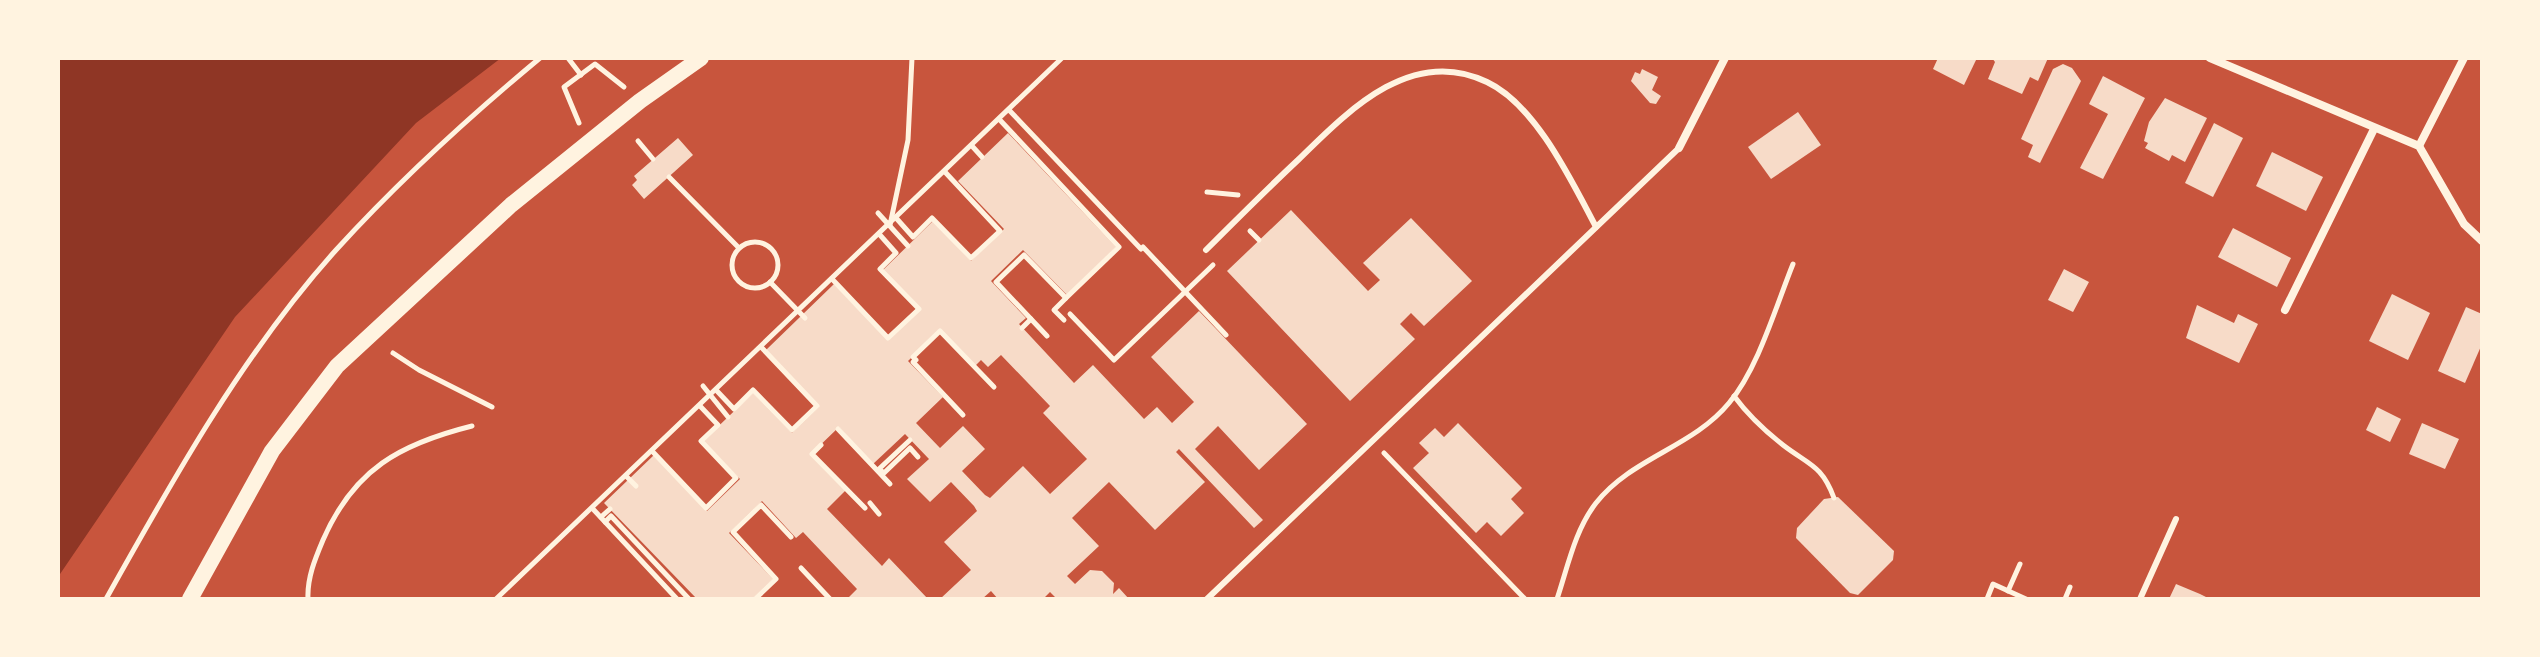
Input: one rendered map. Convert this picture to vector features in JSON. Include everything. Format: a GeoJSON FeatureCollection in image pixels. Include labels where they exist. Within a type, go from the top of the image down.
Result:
{"type":"FeatureCollection","features":[{"type":"Feature","properties":{"kind":"main road"},"geometry":{"type":"LineString","coordinates":[[190,599],[278,441],[337,366],[511,205],[640,101],[701,58]]}},
{"type":"Feature","properties":{"kind":"street"},"geometry":{"type":"LineString","coordinates":[[1679,148],[1725,58]]}},
{"type":"Feature","properties":{"kind":"street"},"geometry":{"type":"LineString","coordinates":[[2210,58],[2419,146],[2464,224],[2482,241]]}},
{"type":"Feature","properties":{"kind":"street"},"geometry":{"type":"LineString","coordinates":[[2419,146],[2464,58]]}},
{"type":"Feature","properties":{"kind":"street"},"geometry":{"type":"LineString","coordinates":[[2285,310],[2374,129]]}},
{"type":"Feature","properties":{"kind":"lane"},"geometry":{"type":"LineString","coordinates":[[1206,250],[1356,103],[1413,76],[1437,72],[1488,82],[1506,95],[1524,113],[1563,166],[1596,227]]}},
{"type":"Feature","properties":{"kind":"lane"},"geometry":{"type":"LineString","coordinates":[[1207,599],[1679,148]]}},
{"type":"Feature","properties":{"kind":"lane"},"geometry":{"type":"LineString","coordinates":[[2140,599],[2176,519]]}},
{"type":"Feature","properties":{"kind":"path"},"geometry":{"type":"LineString","coordinates":[[106,599],[207,428],[263,342],[336,250],[476,111],[540,58]]}},
{"type":"Feature","properties":{"kind":"path"},"geometry":{"type":"LineString","coordinates":[[568,58],[581,75]]}},
{"type":"Feature","properties":{"kind":"path"},"geometry":{"type":"LineString","coordinates":[[889,226],[906,152],[912,58]]}},
{"type":"Feature","properties":{"kind":"path"},"geometry":{"type":"LineString","coordinates":[[496,599],[1062,58]]}},
{"type":"Feature","properties":{"kind":"path"},"geometry":{"type":"LineString","coordinates":[[576,117],[564,87],[595,64],[620,83]]}},
{"type":"Feature","properties":{"kind":"path"},"geometry":{"type":"LineString","coordinates":[[1009,110],[1226,335]]}},
{"type":"Feature","properties":{"kind":"path"},"geometry":{"type":"LineString","coordinates":[[999,119],[1119,247],[1054,310],[1064,320]]}},
{"type":"Feature","properties":{"kind":"path"},"geometry":{"type":"LineString","coordinates":[[638,141],[653,159]]}},
{"type":"Feature","properties":{"kind":"path"},"geometry":{"type":"LineString","coordinates":[[972,146],[982,157]]}},
{"type":"Feature","properties":{"kind":"path"},"geometry":{"type":"LineString","coordinates":[[897,219],[913,237],[932,218],[971,258],[1000,231],[945,172]]}},
{"type":"Feature","properties":{"kind":"path"},"geometry":{"type":"LineString","coordinates":[[669,177],[739,248]]}},
{"type":"Feature","properties":{"kind":"path"},"geometry":{"type":"LineString","coordinates":[[1064,188],[1074,178]]}},
{"type":"Feature","properties":{"kind":"path"},"geometry":{"type":"LineString","coordinates":[[1207,192],[1259,197]]}},
{"type":"Feature","properties":{"kind":"path"},"geometry":{"type":"LineString","coordinates":[[878,213],[908,246]]}},
{"type":"Feature","properties":{"kind":"path"},"geometry":{"type":"LineString","coordinates":[[1240,240],[1260,221]]}},
{"type":"Feature","properties":{"kind":"path"},"geometry":{"type":"LineString","coordinates":[[1250,231],[1259,240]]}},
{"type":"Feature","properties":{"kind":"path"},"geometry":{"type":"LineString","coordinates":[[833,280],[888,338],[919,309],[880,269],[896,253],[880,235]]}},
{"type":"Feature","properties":{"kind":"path"},"geometry":{"type":"LineString","coordinates":[[759,242],[771,249],[777,269],[770,282],[750,287],[738,280],[732,268],[739,248],[759,242]]}},
{"type":"Feature","properties":{"kind":"path"},"geometry":{"type":"LineString","coordinates":[[1047,336],[996,282],[1024,255],[1066,298]]}},
{"type":"Feature","properties":{"kind":"path"},"geometry":{"type":"LineString","coordinates":[[1070,314],[1114,360],[1220,258]]}},
{"type":"Feature","properties":{"kind":"path"},"geometry":{"type":"LineString","coordinates":[[1557,599],[1576,539],[1598,500],[1626,477],[1706,427],[1734,396],[1793,264]]}},
{"type":"Feature","properties":{"kind":"path"},"geometry":{"type":"LineString","coordinates":[[770,282],[805,318]]}},
{"type":"Feature","properties":{"kind":"path"},"geometry":{"type":"LineString","coordinates":[[1022,328],[1031,319]]}},
{"type":"Feature","properties":{"kind":"path"},"geometry":{"type":"LineString","coordinates":[[963,415],[913,362],[916,360],[913,357],[940,331],[994,387]]}},
{"type":"Feature","properties":{"kind":"path"},"geometry":{"type":"LineString","coordinates":[[717,391],[734,409],[753,390],[792,430],[817,406],[762,348]]}},
{"type":"Feature","properties":{"kind":"path"},"geometry":{"type":"LineString","coordinates":[[393,353],[419,370],[492,407]]}},
{"type":"Feature","properties":{"kind":"path"},"geometry":{"type":"LineString","coordinates":[[703,386],[709,398],[728,417]]}},
{"type":"Feature","properties":{"kind":"path"},"geometry":{"type":"LineString","coordinates":[[1734,396],[1777,440],[1816,465],[1827,479],[1834,498]]}},
{"type":"Feature","properties":{"kind":"path"},"geometry":{"type":"LineString","coordinates":[[652,451],[706,508],[736,478],[701,441],[718,425],[700,406]]}},
{"type":"Feature","properties":{"kind":"path"},"geometry":{"type":"LineString","coordinates":[[308,599],[308,588],[330,524],[360,481],[407,447],[428,437],[472,426]]}},
{"type":"Feature","properties":{"kind":"path"},"geometry":{"type":"LineString","coordinates":[[838,429],[890,484]]}},
{"type":"Feature","properties":{"kind":"path"},"geometry":{"type":"LineString","coordinates":[[910,440],[879,469],[884,473],[910,448],[918,457]]}},
{"type":"Feature","properties":{"kind":"path"},"geometry":{"type":"LineString","coordinates":[[1372,441],[1525,599]]}},
{"type":"Feature","properties":{"kind":"path"},"geometry":{"type":"LineString","coordinates":[[821,445],[812,454],[879,514]]}},
{"type":"Feature","properties":{"kind":"path"},"geometry":{"type":"LineString","coordinates":[[626,476],[636,486]]}},
{"type":"Feature","properties":{"kind":"path"},"geometry":{"type":"LineString","coordinates":[[755,599],[776,579],[733,532],[761,505],[791,537]]}},
{"type":"Feature","properties":{"kind":"path"},"geometry":{"type":"LineString","coordinates":[[593,509],[677,599]]}},
{"type":"Feature","properties":{"kind":"path"},"geometry":{"type":"LineString","coordinates":[[603,520],[610,509]]}},
{"type":"Feature","properties":{"kind":"path"},"geometry":{"type":"LineString","coordinates":[[603,520],[611,516],[645,548],[689,599]]}},
{"type":"Feature","properties":{"kind":"path"},"geometry":{"type":"LineString","coordinates":[[637,556],[645,548]]}},
{"type":"Feature","properties":{"kind":"path"},"geometry":{"type":"LineString","coordinates":[[2008,591],[2020,564]]}},
{"type":"Feature","properties":{"kind":"path"},"geometry":{"type":"LineString","coordinates":[[801,568],[830,599]]}},
{"type":"Feature","properties":{"kind":"path"},"geometry":{"type":"LineString","coordinates":[[1987,599],[1993,584],[2026,599]]}},
{"type":"Feature","properties":{"kind":"path"},"geometry":{"type":"LineString","coordinates":[[2065,599],[2070,587]]}},
{"type":"Feature","properties":{"kind":"shaded area"},"geometry":{"type":"Polygon","coordinates":[[[58,58],[501,58],[416,123],[235,317],[58,577],[58,58]]]}},
{"type":"Feature","properties":{"kind":"building"},"geometry":{"type":"Polygon","coordinates":[[[1938,58],[1977,58],[1964,85],[1933,69],[1938,58]]]}},
{"type":"Feature","properties":{"kind":"building"},"geometry":{"type":"Polygon","coordinates":[[[1992,58],[2048,58],[2038,81],[2030,77],[2022,94],[1988,79],[1995,62],[1992,58]]]}},
{"type":"Feature","properties":{"kind":"building"},"geometry":{"type":"Polygon","coordinates":[[[2063,64],[2072,68],[2081,81],[2040,163],[2028,157],[2033,145],[2021,139],[2053,69],[2063,64]]]}},
{"type":"Feature","properties":{"kind":"building"},"geometry":{"type":"Polygon","coordinates":[[[1642,69],[1658,77],[1652,90],[1661,96],[1656,104],[1650,103],[1631,81],[1635,72],[1640,74],[1642,69]]]}},
{"type":"Feature","properties":{"kind":"building"},"geometry":{"type":"Polygon","coordinates":[[[2103,76],[2145,98],[2103,179],[2080,168],[2108,114],[2089,104],[2103,76]]]}},
{"type":"Feature","properties":{"kind":"building"},"geometry":{"type":"Polygon","coordinates":[[[2165,98],[2207,118],[2185,162],[2172,155],[2169,161],[2145,148],[2149,122],[2165,98]]]}},
{"type":"Feature","properties":{"kind":"building"},"geometry":{"type":"Polygon","coordinates":[[[1798,112],[1821,145],[1771,179],[1748,147],[1798,112]]]}},
{"type":"Feature","properties":{"kind":"building"},"geometry":{"type":"Polygon","coordinates":[[[2214,123],[2243,138],[2213,197],[2185,183],[2214,123]]]}},
{"type":"Feature","properties":{"kind":"building"},"geometry":{"type":"Polygon","coordinates":[[[1008,133],[1116,247],[1067,295],[1023,250],[991,281],[1026,318],[1019,324],[1074,383],[1093,365],[1144,419],[1157,407],[1172,423],[1194,402],[1151,357],[1199,311],[1307,424],[1259,470],[1218,426],[1195,449],[1263,520],[1254,528],[1179,449],[1176,452],[1205,482],[1155,530],[1109,482],[1072,518],[1099,546],[1067,576],[1075,584],[1090,570],[1102,571],[1114,583],[1113,594],[1119,588],[1129,599],[1057,599],[1050,592],[1043,599],[998,599],[991,591],[982,599],[940,599],[971,570],[944,542],[977,511],[951,482],[930,502],[907,479],[929,459],[905,434],[873,464],[839,427],[811,454],[846,490],[827,509],[882,566],[889,558],[928,599],[847,599],[857,589],[803,532],[796,538],[762,501],[729,533],[773,579],[752,599],[697,599],[604,503],[654,455],[707,511],[740,479],[703,441],[753,393],[792,433],[819,407],[766,350],[834,284],[888,340],[920,309],[883,270],[933,221],[971,261],[1004,229],[958,181],[1008,133]],[[940,330],[908,361],[943,397],[916,423],[940,448],[963,426],[985,449],[962,471],[990,498],[1023,466],[1050,494],[1087,459],[1043,413],[1050,406],[1001,355],[988,367],[981,360],[975,366],[940,330]]]}},
{"type":"Feature","properties":{"kind":"building"},"geometry":{"type":"Polygon","coordinates":[[[678,138],[693,155],[644,199],[632,185],[637,180],[634,176],[678,138]]]}},
{"type":"Feature","properties":{"kind":"building"},"geometry":{"type":"Polygon","coordinates":[[[2272,152],[2323,177],[2306,211],[2256,186],[2272,152]]]}},
{"type":"Feature","properties":{"kind":"building"},"geometry":{"type":"Polygon","coordinates":[[[1291,210],[1368,291],[1380,280],[1363,263],[1411,218],[1472,281],[1424,326],[1411,313],[1400,324],[1415,339],[1350,401],[1227,271],[1291,210]]]}},
{"type":"Feature","properties":{"kind":"building"},"geometry":{"type":"Polygon","coordinates":[[[2233,228],[2291,258],[2277,287],[2218,257],[2233,228]]]}},
{"type":"Feature","properties":{"kind":"building"},"geometry":{"type":"Polygon","coordinates":[[[2064,269],[2089,282],[2073,312],[2048,300],[2064,269]]]}},
{"type":"Feature","properties":{"kind":"building"},"geometry":{"type":"Polygon","coordinates":[[[2392,294],[2430,313],[2408,360],[2369,341],[2392,294]]]}},
{"type":"Feature","properties":{"kind":"building"},"geometry":{"type":"Polygon","coordinates":[[[2197,305],[2234,323],[2238,314],[2258,324],[2239,363],[2186,338],[2197,305]]]}},
{"type":"Feature","properties":{"kind":"building"},"geometry":{"type":"Polygon","coordinates":[[[2466,307],[2482,314],[2482,344],[2465,383],[2438,371],[2466,307]]]}},
{"type":"Feature","properties":{"kind":"building"},"geometry":{"type":"Polygon","coordinates":[[[2377,407],[2401,419],[2390,442],[2366,430],[2377,407]]]}},
{"type":"Feature","properties":{"kind":"building"},"geometry":{"type":"Polygon","coordinates":[[[1458,423],[1522,488],[1511,499],[1524,513],[1501,536],[1487,522],[1476,533],[1413,468],[1429,453],[1419,443],[1435,428],[1444,437],[1458,423]]]}},
{"type":"Feature","properties":{"kind":"building"},"geometry":{"type":"Polygon","coordinates":[[[2422,423],[2459,439],[2445,469],[2409,454],[2422,423]]]}},
{"type":"Feature","properties":{"kind":"building"},"geometry":{"type":"Polygon","coordinates":[[[1838,497],[1894,551],[1893,560],[1858,595],[1850,593],[1796,538],[1797,528],[1824,499],[1838,497]]]}},
{"type":"Feature","properties":{"kind":"building"},"geometry":{"type":"Polygon","coordinates":[[[2176,584],[2200,594],[2210,599],[2169,599],[2176,584]]]}}]}
